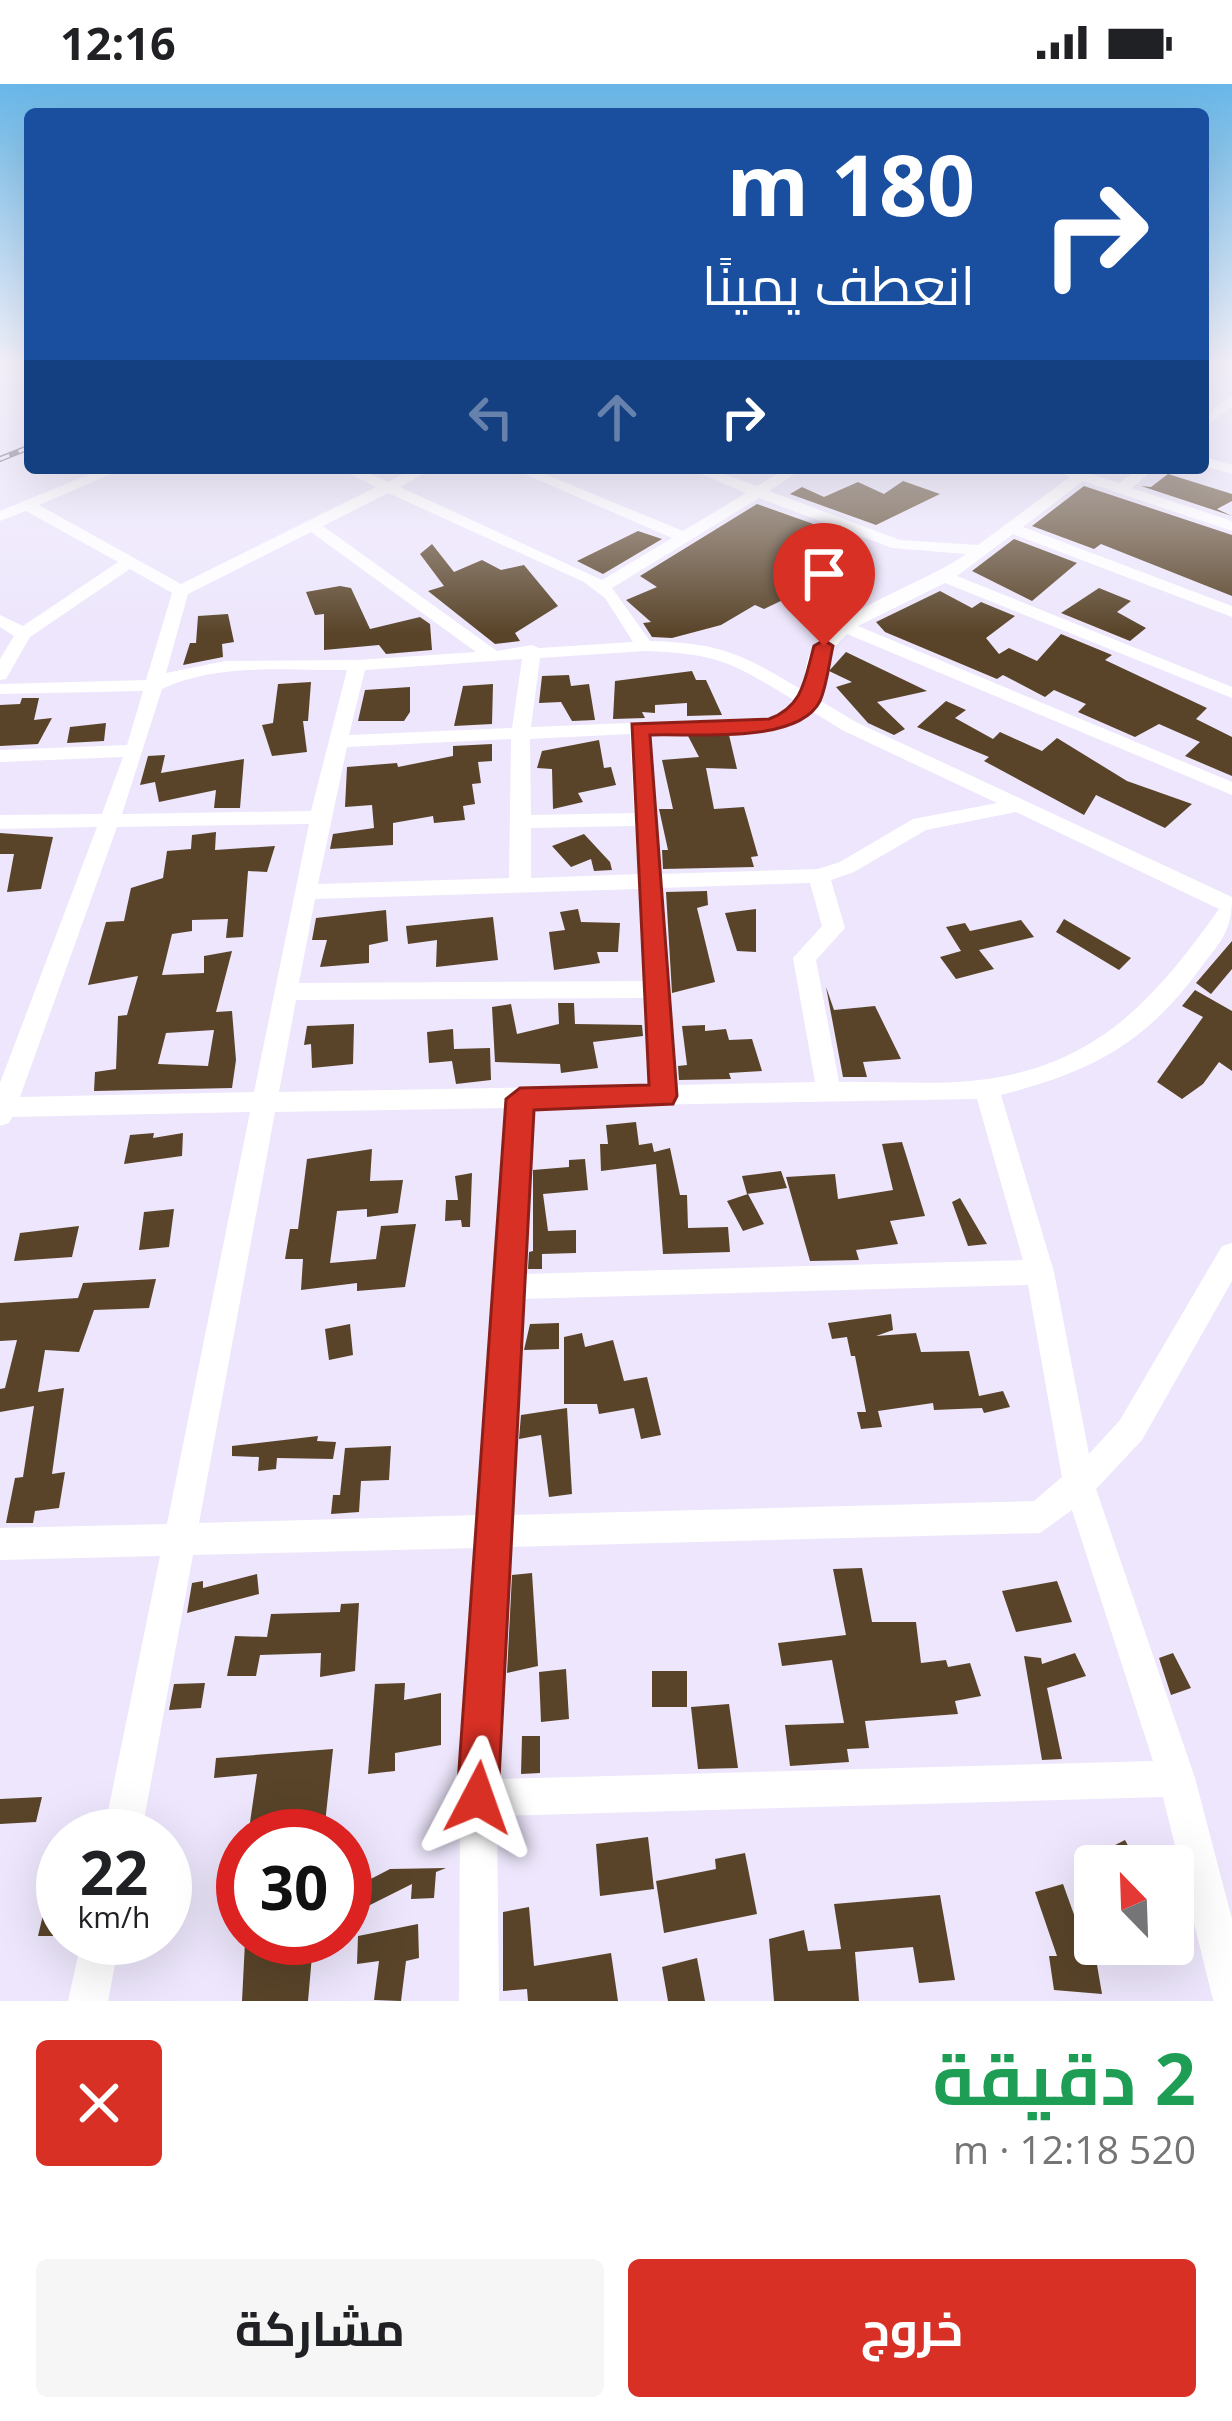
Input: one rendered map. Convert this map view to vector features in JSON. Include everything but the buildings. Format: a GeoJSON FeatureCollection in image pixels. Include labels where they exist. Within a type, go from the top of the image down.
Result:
{"type":"FeatureCollection","features":[{"type":"Feature","properties":{"kind":"street"},"geometry":{"type":"LineString","coordinates":[[14,510],[103,474]]}},
{"type":"Feature","properties":{"kind":"street"},"geometry":{"type":"LineString","coordinates":[[363,474],[602,586],[645,646]]}},
{"type":"Feature","properties":{"kind":"street"},"geometry":{"type":"LineString","coordinates":[[0,689],[155,686],[202,668],[357,665],[532,650],[645,646],[717,651],[1016,806],[1232,907],[1169,997],[1136,1031],[1063,1069],[986,1089],[1,1110],[135,752],[155,686],[182,591],[413,474]]}},
{"type":"Feature","properties":{"kind":"street"},"geometry":{"type":"LineString","coordinates":[[532,474],[683,537]]}},
{"type":"Feature","properties":{"kind":"street"},"geometry":{"type":"LineString","coordinates":[[710,474],[898,545],[983,550]]}},
{"type":"Feature","properties":{"kind":"street"},"geometry":{"type":"LineString","coordinates":[[602,586],[786,474]]}},
{"type":"Feature","properties":{"kind":"street"},"geometry":{"type":"LineString","coordinates":[[1075,474],[1232,526]]}},
{"type":"Feature","properties":{"kind":"street"},"geometry":{"type":"LineString","coordinates":[[1121,489],[1141,474]]}},
{"type":"Feature","properties":{"kind":"street"},"geometry":{"type":"LineString","coordinates":[[343,741],[771,725],[794,717],[809,701],[818,656],[845,627],[945,577],[1081,476]]}},
{"type":"Feature","properties":{"kind":"street"},"geometry":{"type":"LineString","coordinates":[[0,500],[182,591]]}},
{"type":"Feature","properties":{"kind":"street"},"geometry":{"type":"LineString","coordinates":[[312,525],[493,656]]}},
{"type":"Feature","properties":{"kind":"street"},"geometry":{"type":"LineString","coordinates":[[1015,529],[1232,611]]}},
{"type":"Feature","properties":{"kind":"street"},"geometry":{"type":"LineString","coordinates":[[0,675],[23,634],[129,562]]}},
{"type":"Feature","properties":{"kind":"street"},"geometry":{"type":"LineString","coordinates":[[945,577],[1232,693]]}},
{"type":"Feature","properties":{"kind":"street"},"geometry":{"type":"LineString","coordinates":[[0,620],[23,634]]}},
{"type":"Feature","properties":{"kind":"street"},"geometry":{"type":"LineString","coordinates":[[845,627],[1232,789]]}},
{"type":"Feature","properties":{"kind":"street"},"geometry":{"type":"LineString","coordinates":[[520,886],[520,732],[532,650]]}},
{"type":"Feature","properties":{"kind":"street"},"geometry":{"type":"LineString","coordinates":[[128,1809],[320,817],[343,741],[357,665]]}},
{"type":"Feature","properties":{"kind":"street"},"geometry":{"type":"LineString","coordinates":[[639,728],[663,1096]]}},
{"type":"Feature","properties":{"kind":"street"},"geometry":{"type":"LineString","coordinates":[[0,756],[135,752]]}},
{"type":"Feature","properties":{"kind":"street"},"geometry":{"type":"LineString","coordinates":[[306,892],[819,876],[847,867],[920,824],[1016,806]]}},
{"type":"Feature","properties":{"kind":"street"},"geometry":{"type":"LineString","coordinates":[[0,822],[320,817]]}},
{"type":"Feature","properties":{"kind":"street"},"geometry":{"type":"LineString","coordinates":[[521,822],[647,819]]}},
{"type":"Feature","properties":{"kind":"street"},"geometry":{"type":"LineString","coordinates":[[819,876],[833,928],[804,958],[829,1092]]}},
{"type":"Feature","properties":{"kind":"street"},"geometry":{"type":"LineString","coordinates":[[288,992],[658,988]]}},
{"type":"Feature","properties":{"kind":"street"},"geometry":{"type":"LineString","coordinates":[[986,1089],[1040,1272],[1079,1484],[1177,1778],[1232,1996]]}},
{"type":"Feature","properties":{"kind":"street"},"geometry":{"type":"LineString","coordinates":[[479,2001],[478,1798],[520,1099]]}},
{"type":"Feature","properties":{"kind":"street"},"geometry":{"type":"LineString","coordinates":[[0,1544],[182,1543],[1040,1517],[1131,1430],[1232,1255]]}},
{"type":"Feature","properties":{"kind":"street"},"geometry":{"type":"LineString","coordinates":[[509,1287],[1040,1272]]}},
{"type":"Feature","properties":{"kind":"street"},"geometry":{"type":"LineString","coordinates":[[478,1798],[1177,1778]]}},
{"type":"Feature","properties":{"kind":"street"},"geometry":{"type":"LineString","coordinates":[[88,2001],[95,1965]]}},
{"type":"Feature","properties":{"kind":"railway"},"geometry":{"type":"LineString","coordinates":[[0,459],[9,455]]}},
{"type":"Feature","properties":{"kind":"route"},"geometry":{"type":"LineString","coordinates":[[478,1798],[520,1099],[663,1096],[639,728],[771,725],[794,717],[809,701],[824,646]]}}]}
